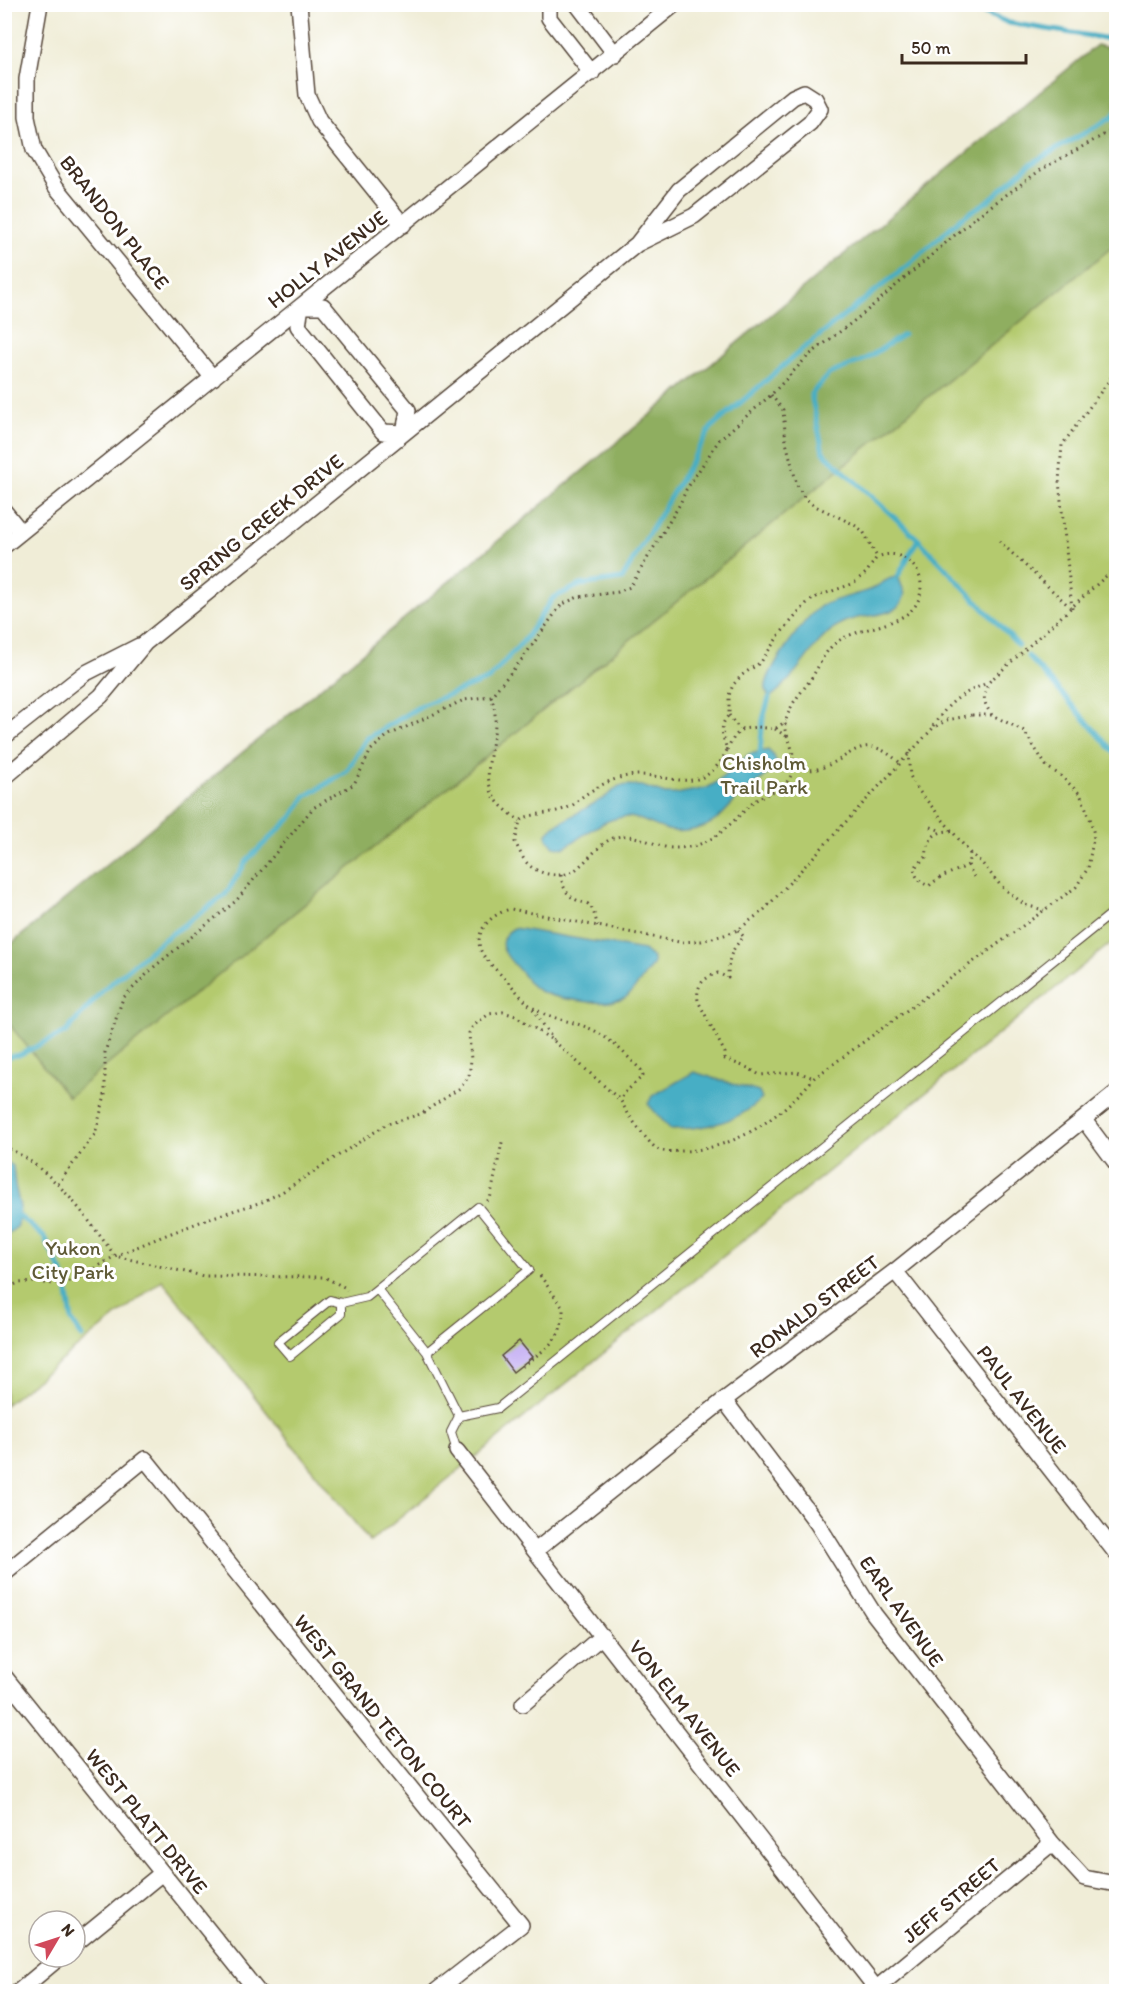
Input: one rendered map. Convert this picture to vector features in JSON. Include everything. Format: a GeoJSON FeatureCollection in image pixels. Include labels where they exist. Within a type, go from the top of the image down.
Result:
{"type":"FeatureCollection","features":[{"type":"Feature","properties":{"kind":"street","name":"BRANDON PLACE"},"geometry":{"type":"LineString","coordinates":[[40,4],[27,79],[27,117],[34,150],[56,187],[213,378]]}},
{"type":"Feature","properties":{"kind":"street"},"geometry":{"type":"LineString","coordinates":[[299,4],[307,95],[319,121],[403,225]]}},
{"type":"Feature","properties":{"kind":"street"},"geometry":{"type":"LineString","coordinates":[[549,4],[549,18],[592,73]]}},
{"type":"Feature","properties":{"kind":"street"},"geometry":{"type":"LineString","coordinates":[[577,4],[615,54]]}},
{"type":"Feature","properties":{"kind":"street","name":"HOLLY AVENUE"},"geometry":{"type":"LineString","coordinates":[[4,546],[675,4]]}},
{"type":"Feature","properties":{"kind":"street","name":"SPRING CREEK DRIVE"},"geometry":{"type":"LineString","coordinates":[[4,778],[101,696],[145,643],[638,244],[694,216],[810,123],[820,109],[816,99],[804,92],[784,104],[679,190],[638,244]]}},
{"type":"Feature","properties":{"kind":"street"},"geometry":{"type":"LineString","coordinates":[[301,306],[323,306],[408,410],[404,433],[382,432],[297,326],[301,306]]}},
{"type":"Feature","properties":{"kind":"street"},"geometry":{"type":"LineString","coordinates":[[4,511],[21,532]]}},
{"type":"Feature","properties":{"kind":"street","name":"SPRING CREEK DRIVE"},"geometry":{"type":"LineString","coordinates":[[4,737],[84,674],[145,643]]}},
{"type":"Feature","properties":{"kind":"street","name":"RONALD STREET"},"geometry":{"type":"LineString","coordinates":[[535,1551],[724,1400],[895,1271],[1116,1093]]}},
{"type":"Feature","properties":{"kind":"street"},"geometry":{"type":"LineString","coordinates":[[1084,1120],[1116,1163]]}},
{"type":"Feature","properties":{"kind":"street","name":"PAUL AVENUE"},"geometry":{"type":"LineString","coordinates":[[895,1271],[1116,1553]]}},
{"type":"Feature","properties":{"kind":"street","name":"EARL AVENUE"},"geometry":{"type":"LineString","coordinates":[[724,1400],[817,1523],[874,1614],[1052,1843],[1084,1878],[1116,1884]]}},
{"type":"Feature","properties":{"kind":"street","name":"VON ELM AVENUE"},"geometry":{"type":"LineString","coordinates":[[457,1452],[878,1990]]}},
{"type":"Feature","properties":{"kind":"street","name":"WEST GRAND TETON COURT"},"geometry":{"type":"LineString","coordinates":[[4,1574],[145,1460],[521,1925],[435,1992]]}},
{"type":"Feature","properties":{"kind":"street"},"geometry":{"type":"LineString","coordinates":[[523,1704],[602,1636]]}},
{"type":"Feature","properties":{"kind":"street","name":"WEST PLATT DRIVE"},"geometry":{"type":"LineString","coordinates":[[4,1676],[258,1992]]}},
{"type":"Feature","properties":{"kind":"street","name":"JEFF STREET"},"geometry":{"type":"LineString","coordinates":[[878,1990],[1052,1843]]}},
{"type":"Feature","properties":{"kind":"street"},"geometry":{"type":"LineString","coordinates":[[87,1934],[162,1873]]}},
{"type":"Feature","properties":{"kind":"street"},"geometry":{"type":"LineString","coordinates":[[18,1992],[46,1969]]}},
{"type":"Feature","properties":{"kind":"lane"},"geometry":{"type":"LineString","coordinates":[[459,1416],[498,1408],[1116,910]]}},
{"type":"Feature","properties":{"kind":"lane"},"geometry":{"type":"LineString","coordinates":[[341,1303],[341,1314],[290,1356],[278,1342],[330,1300],[341,1303],[367,1297],[478,1207],[529,1270],[427,1353]]}},
{"type":"Feature","properties":{"kind":"lane"},"geometry":{"type":"LineString","coordinates":[[377,1289],[427,1353],[459,1416]]}},
{"type":"Feature","properties":{"kind":"lane"},"geometry":{"type":"LineString","coordinates":[[457,1452],[451,1432],[459,1416]]}},
{"type":"Feature","properties":{"kind":"path"},"geometry":{"type":"LineString","coordinates":[[58,1184],[95,1134],[105,1096],[105,1052],[123,998],[154,967],[236,901],[313,808],[354,784],[371,750],[387,736],[464,700],[491,696],[523,658],[561,606],[578,597],[630,587],[680,504],[686,490],[719,440],[771,395],[808,356],[863,314],[960,229],[1042,169],[1116,128]]}},
{"type":"Feature","properties":{"kind":"path"},"geometry":{"type":"LineString","coordinates":[[1072,608],[1059,481],[1062,445],[1116,370]]}},
{"type":"Feature","properties":{"kind":"path"},"geometry":{"type":"LineString","coordinates":[[771,395],[783,410],[786,442],[797,485],[804,497],[863,531],[877,557]]}},
{"type":"Feature","properties":{"kind":"path"},"geometry":{"type":"LineString","coordinates":[[999,541],[1072,608]]}},
{"type":"Feature","properties":{"kind":"path"},"geometry":{"type":"LineString","coordinates":[[742,729],[729,715],[729,695],[733,685],[742,675],[761,662],[779,635],[807,603],[818,596],[852,584],[866,573],[877,557],[889,553],[902,556],[911,563],[921,578],[921,592],[916,603],[906,615],[892,623],[846,636],[833,645],[794,702],[786,721],[784,729],[788,738],[794,754],[791,777],[782,787],[755,801],[726,829],[701,843],[688,847],[664,847],[628,836],[617,837],[608,840],[573,872],[561,875],[548,874],[528,865],[515,842],[520,821],[525,817],[571,806],[592,791],[628,776],[680,781],[705,775],[722,759],[734,737],[742,729],[768,727],[788,738]]}},
{"type":"Feature","properties":{"kind":"path"},"geometry":{"type":"LineString","coordinates":[[555,1042],[532,1007],[482,954],[480,942],[482,930],[490,918],[501,911],[511,909],[679,942],[701,941],[738,930],[765,909],[931,729],[948,705],[961,694],[989,682],[1116,567]]}},
{"type":"Feature","properties":{"kind":"path"},"geometry":{"type":"LineString","coordinates":[[989,682],[983,695],[984,705],[992,716]]}},
{"type":"Feature","properties":{"kind":"path"},"geometry":{"type":"LineString","coordinates":[[491,696],[496,723],[489,760],[489,782],[493,796],[520,821]]}},
{"type":"Feature","properties":{"kind":"path"},"geometry":{"type":"LineString","coordinates":[[727,750],[721,729],[724,720],[729,715]]}},
{"type":"Feature","properties":{"kind":"path"},"geometry":{"type":"LineString","coordinates":[[4,1290],[18,1283],[54,1284],[75,1280],[115,1257],[213,1217],[261,1202],[282,1192],[387,1124],[421,1114],[460,1088],[469,1076],[471,1060],[469,1033],[473,1026],[489,1014],[503,1012],[516,1016],[555,1042],[621,1101],[626,1112],[657,1149],[665,1151],[705,1150],[745,1135],[764,1124],[797,1097],[814,1078],[1076,887],[1088,868],[1094,835],[1090,818],[1080,795],[1060,775],[1047,767],[1024,731],[992,716],[972,715],[947,720],[931,729]]}},
{"type":"Feature","properties":{"kind":"path"},"geometry":{"type":"LineString","coordinates":[[775,729],[786,721]]}},
{"type":"Feature","properties":{"kind":"path"},"geometry":{"type":"LineString","coordinates":[[793,768],[817,769],[866,747],[886,751],[899,762]]}},
{"type":"Feature","properties":{"kind":"path"},"geometry":{"type":"LineString","coordinates":[[908,753],[910,776],[918,791],[970,853],[981,862],[1000,886],[1025,905],[1044,910]]}},
{"type":"Feature","properties":{"kind":"path"},"geometry":{"type":"LineString","coordinates":[[931,827],[942,831],[952,831]]}},
{"type":"Feature","properties":{"kind":"path"},"geometry":{"type":"LineString","coordinates":[[942,831],[933,836],[927,857],[914,868],[916,878],[929,886],[938,877],[947,876],[968,865]]}},
{"type":"Feature","properties":{"kind":"path"},"geometry":{"type":"LineString","coordinates":[[970,853],[968,865],[974,877]]}},
{"type":"Feature","properties":{"kind":"path"},"geometry":{"type":"LineString","coordinates":[[561,875],[561,884],[568,894],[576,901],[586,903],[593,911],[598,926]]}},
{"type":"Feature","properties":{"kind":"path"},"geometry":{"type":"LineString","coordinates":[[738,930],[744,937],[734,946],[729,955],[728,978],[718,973],[707,977],[699,985],[697,993],[698,1001],[725,1053],[725,1059],[748,1068],[760,1076],[797,1072],[814,1078]]}},
{"type":"Feature","properties":{"kind":"path"},"geometry":{"type":"LineString","coordinates":[[532,1007],[603,1035],[641,1070],[643,1076],[623,1094],[621,1101]]}},
{"type":"Feature","properties":{"kind":"path"},"geometry":{"type":"LineString","coordinates":[[479,1208],[490,1199],[502,1138]]}},
{"type":"Feature","properties":{"kind":"path"},"geometry":{"type":"LineString","coordinates":[[4,1146],[46,1172],[68,1194],[115,1257],[203,1276],[324,1277],[346,1288],[353,1301]]}},
{"type":"Feature","properties":{"kind":"path"},"geometry":{"type":"LineString","coordinates":[[522,1365],[558,1337],[563,1314],[563,1308],[552,1291],[538,1273],[529,1270]]}},
{"type":"Feature","properties":{"kind":"green space","name":"Chisholm Trail Park"},"geometry":{"type":"Polygon","coordinates":[[[1097,45],[1116,50],[1116,939],[370,1542],[162,1280],[5,1405],[5,949],[1097,45]]]}},
{"type":"Feature","properties":{"kind":"green space"},"geometry":{"type":"Polygon","coordinates":[[[1097,45],[1116,50],[1116,244],[68,1097],[5,1019],[5,949],[1097,45]]]}},
{"type":"Feature","properties":{"kind":"water"},"geometry":{"type":"Polygon","coordinates":[[[898,576],[905,594],[899,606],[889,612],[840,624],[821,640],[788,681],[769,698],[766,687],[774,666],[789,642],[814,612],[827,603],[869,590],[898,576]]]}},
{"type":"Feature","properties":{"kind":"water"},"geometry":{"type":"Polygon","coordinates":[[[768,750],[774,756],[777,764],[773,769],[742,794],[720,817],[701,828],[690,831],[673,831],[637,818],[624,817],[607,821],[563,848],[554,846],[547,839],[547,833],[554,826],[604,798],[619,786],[642,786],[665,794],[707,788],[749,754],[768,750]]]}},
{"type":"Feature","properties":{"kind":"water"},"geometry":{"type":"Polygon","coordinates":[[[514,928],[644,950],[653,958],[653,965],[631,993],[623,999],[592,1002],[554,996],[534,987],[507,956],[502,944],[503,939],[514,928]]]}},
{"type":"Feature","properties":{"kind":"water"},"geometry":{"type":"Polygon","coordinates":[[[694,1072],[759,1092],[762,1099],[742,1114],[719,1123],[695,1128],[670,1129],[648,1104],[652,1096],[694,1072]]]}},
{"type":"Feature","properties":{"kind":"water"},"geometry":{"type":"Polygon","coordinates":[[[4,1160],[13,1166],[20,1207],[18,1226],[5,1236],[4,1160]]]}},
{"type":"Feature","properties":{"kind":"building"},"geometry":{"type":"Polygon","coordinates":[[[519,1341],[532,1357],[513,1372],[501,1356],[519,1341]]]}},
{"type":"Feature","properties":{"kind":"waterway"},"geometry":{"type":"LineString","coordinates":[[963,4],[1009,23],[1116,40]]}},
{"type":"Feature","properties":{"kind":"waterway"},"geometry":{"type":"LineString","coordinates":[[4,1057],[19,1055],[66,1032],[103,990],[159,943],[225,895],[248,859],[292,817],[305,797],[347,771],[366,739],[422,705],[489,679],[525,639],[553,598],[580,585],[622,579],[711,428],[805,347],[908,265],[961,218],[988,201],[1030,164],[1111,118],[1116,112]]}},
{"type":"Feature","properties":{"kind":"waterway"},"geometry":{"type":"LineString","coordinates":[[903,335],[864,360],[829,374],[811,394],[823,452],[918,539],[1018,645]]}},
{"type":"Feature","properties":{"kind":"waterway"},"geometry":{"type":"LineString","coordinates":[[898,576],[918,539]]}},
{"type":"Feature","properties":{"kind":"waterway"},"geometry":{"type":"LineString","coordinates":[[1028,656],[1116,754]]}},
{"type":"Feature","properties":{"kind":"waterway"},"geometry":{"type":"LineString","coordinates":[[760,752],[763,719],[769,698]]}},
{"type":"Feature","properties":{"kind":"waterway"},"geometry":{"type":"LineString","coordinates":[[19,1216],[44,1237],[66,1280],[72,1321],[82,1337]]}},
{"type":"Feature","properties":{"kind":"park label","name":"Yukon City Park"},"geometry":{"type":"Point","coordinates":[73,1259]}}]}
